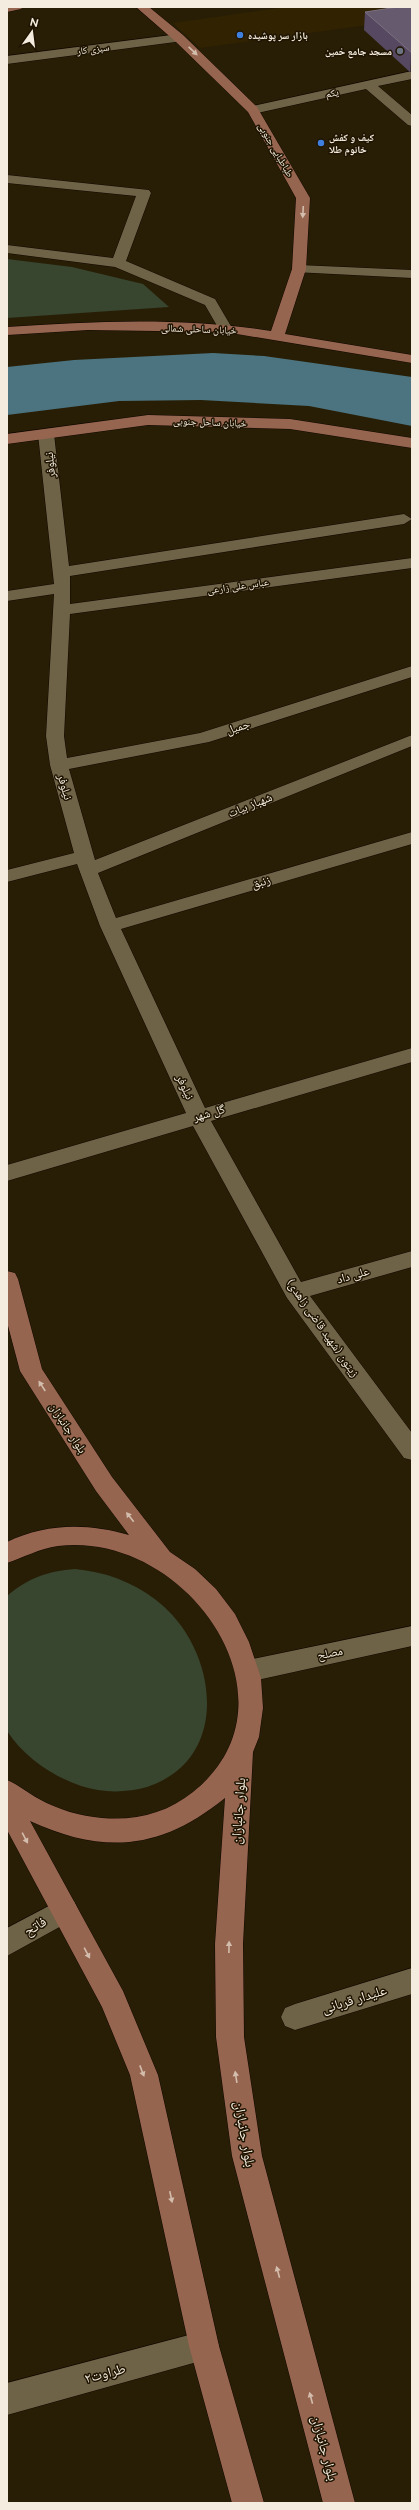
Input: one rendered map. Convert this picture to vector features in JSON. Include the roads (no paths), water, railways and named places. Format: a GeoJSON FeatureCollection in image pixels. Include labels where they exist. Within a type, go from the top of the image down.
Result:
{"type":"FeatureCollection","features":[{"type":"Feature","properties":{"kind":"main road"},"geometry":{"type":"LineString","coordinates":[[7,8],[17,7]]}},
{"type":"Feature","properties":{"kind":"main road","name":"طباطبایی جنوبی"},"geometry":{"type":"LineString","coordinates":[[142,7],[179,38],[253,110],[303,198],[299,269],[278,336]]}},
{"type":"Feature","properties":{"kind":"main road","name":"خیابان ساحلی شمالی"},"geometry":{"type":"LineString","coordinates":[[7,331],[88,326],[225,328],[412,359]]}},
{"type":"Feature","properties":{"kind":"main road","name":"خیابان ساحل جنوبی"},"geometry":{"type":"LineString","coordinates":[[7,439],[155,420],[290,424],[412,444]]}},
{"type":"Feature","properties":{"kind":"main road","name":"بلوار جانبازان"},"geometry":{"type":"LineString","coordinates":[[7,1279],[32,1371],[104,1484],[162,1559]]}},
{"type":"Feature","properties":{"kind":"main road"},"geometry":{"type":"LineString","coordinates":[[7,1553],[18,1547],[46,1538],[77,1535],[107,1538],[135,1547],[162,1559],[186,1576],[216,1607],[239,1644],[248,1671],[252,1699],[250,1720],[241,1754],[227,1779],[205,1801],[178,1818],[147,1828],[114,1831],[81,1827],[50,1818],[21,1803],[7,1792]]}},
{"type":"Feature","properties":{"kind":"main road","name":"بلوار جانبازان"},"geometry":{"type":"LineString","coordinates":[[241,1754],[229,1944],[230,2037],[248,2156],[339,2503]]}},
{"type":"Feature","properties":{"kind":"main road"},"geometry":{"type":"LineString","coordinates":[[7,1804],[112,2000],[144,2075],[204,2346],[248,2503]]}},
{"type":"Feature","properties":{"kind":"street","name":"سبزی کار"},"geometry":{"type":"LineString","coordinates":[[7,60],[179,38]]}},
{"type":"Feature","properties":{"kind":"street","name":"یکم"},"geometry":{"type":"LineString","coordinates":[[253,110],[412,75]]}},
{"type":"Feature","properties":{"kind":"street"},"geometry":{"type":"LineString","coordinates":[[369,85],[412,122]]}},
{"type":"Feature","properties":{"kind":"street"},"geometry":{"type":"LineString","coordinates":[[7,179],[144,193],[118,264]]}},
{"type":"Feature","properties":{"kind":"street"},"geometry":{"type":"LineString","coordinates":[[7,249],[118,264],[210,302],[225,328]]}},
{"type":"Feature","properties":{"kind":"street"},"geometry":{"type":"LineString","coordinates":[[299,269],[412,274]]}},
{"type":"Feature","properties":{"kind":"street","name":"نیلوفر"},"geometry":{"type":"LineString","coordinates":[[46,434],[62,580],[63,610],[55,706],[59,765],[86,863],[110,926],[198,1116]]}},
{"type":"Feature","properties":{"kind":"street"},"geometry":{"type":"LineString","coordinates":[[7,596],[62,580],[404,519]]}},
{"type":"Feature","properties":{"kind":"street","name":"عباس علی زارعی"},"geometry":{"type":"LineString","coordinates":[[63,610],[412,563]]}},
{"type":"Feature","properties":{"kind":"street","name":"جمیل"},"geometry":{"type":"LineString","coordinates":[[59,765],[202,738],[412,670]]}},
{"type":"Feature","properties":{"kind":"street","name":"شهباز بیات"},"geometry":{"type":"LineString","coordinates":[[7,876],[86,863],[412,740]]}},
{"type":"Feature","properties":{"kind":"street","name":"زنبق"},"geometry":{"type":"LineString","coordinates":[[110,926],[412,838]]}},
{"type":"Feature","properties":{"kind":"street","name":"گل شهر"},"geometry":{"type":"LineString","coordinates":[[7,1173],[198,1116],[412,1055]]}},
{"type":"Feature","properties":{"kind":"street","name":"زیتون (شهید قاضی زاهدی)"},"geometry":{"type":"LineString","coordinates":[[198,1116],[295,1292],[412,1451]]}},
{"type":"Feature","properties":{"kind":"street","name":"علی داد"},"geometry":{"type":"LineString","coordinates":[[295,1292],[412,1259]]}},
{"type":"Feature","properties":{"kind":"street","name":"مصلح"},"geometry":{"type":"LineString","coordinates":[[248,1671],[412,1636]]}},
{"type":"Feature","properties":{"kind":"street","name":"فاتح"},"geometry":{"type":"LineString","coordinates":[[7,1943],[64,1910]]}},
{"type":"Feature","properties":{"kind":"street","name":"علیدار قربانی"},"geometry":{"type":"LineString","coordinates":[[295,2017],[412,1981]]}},
{"type":"Feature","properties":{"kind":"street","name":"طراوت۲"},"geometry":{"type":"LineString","coordinates":[[7,2399],[204,2346]]}},
{"type":"Feature","properties":{"kind":"water"},"geometry":{"type":"Polygon","coordinates":[[[213,353],[264,356],[412,377],[412,426],[309,406],[201,400],[119,401],[7,415],[7,367],[74,360],[213,353]]]}},
{"type":"Feature","properties":{"kind":"place","name":"بازار سر پوشیده"},"geometry":{"type":"Point","coordinates":[240,35]}},
{"type":"Feature","properties":{"kind":"place","name":"مسجد جامع خمین"},"geometry":{"type":"Point","coordinates":[400,51]}},
{"type":"Feature","properties":{"kind":"place","name":"کیف و کفش خانوم طلا"},"geometry":{"type":"Point","coordinates":[321,143]}}]}
